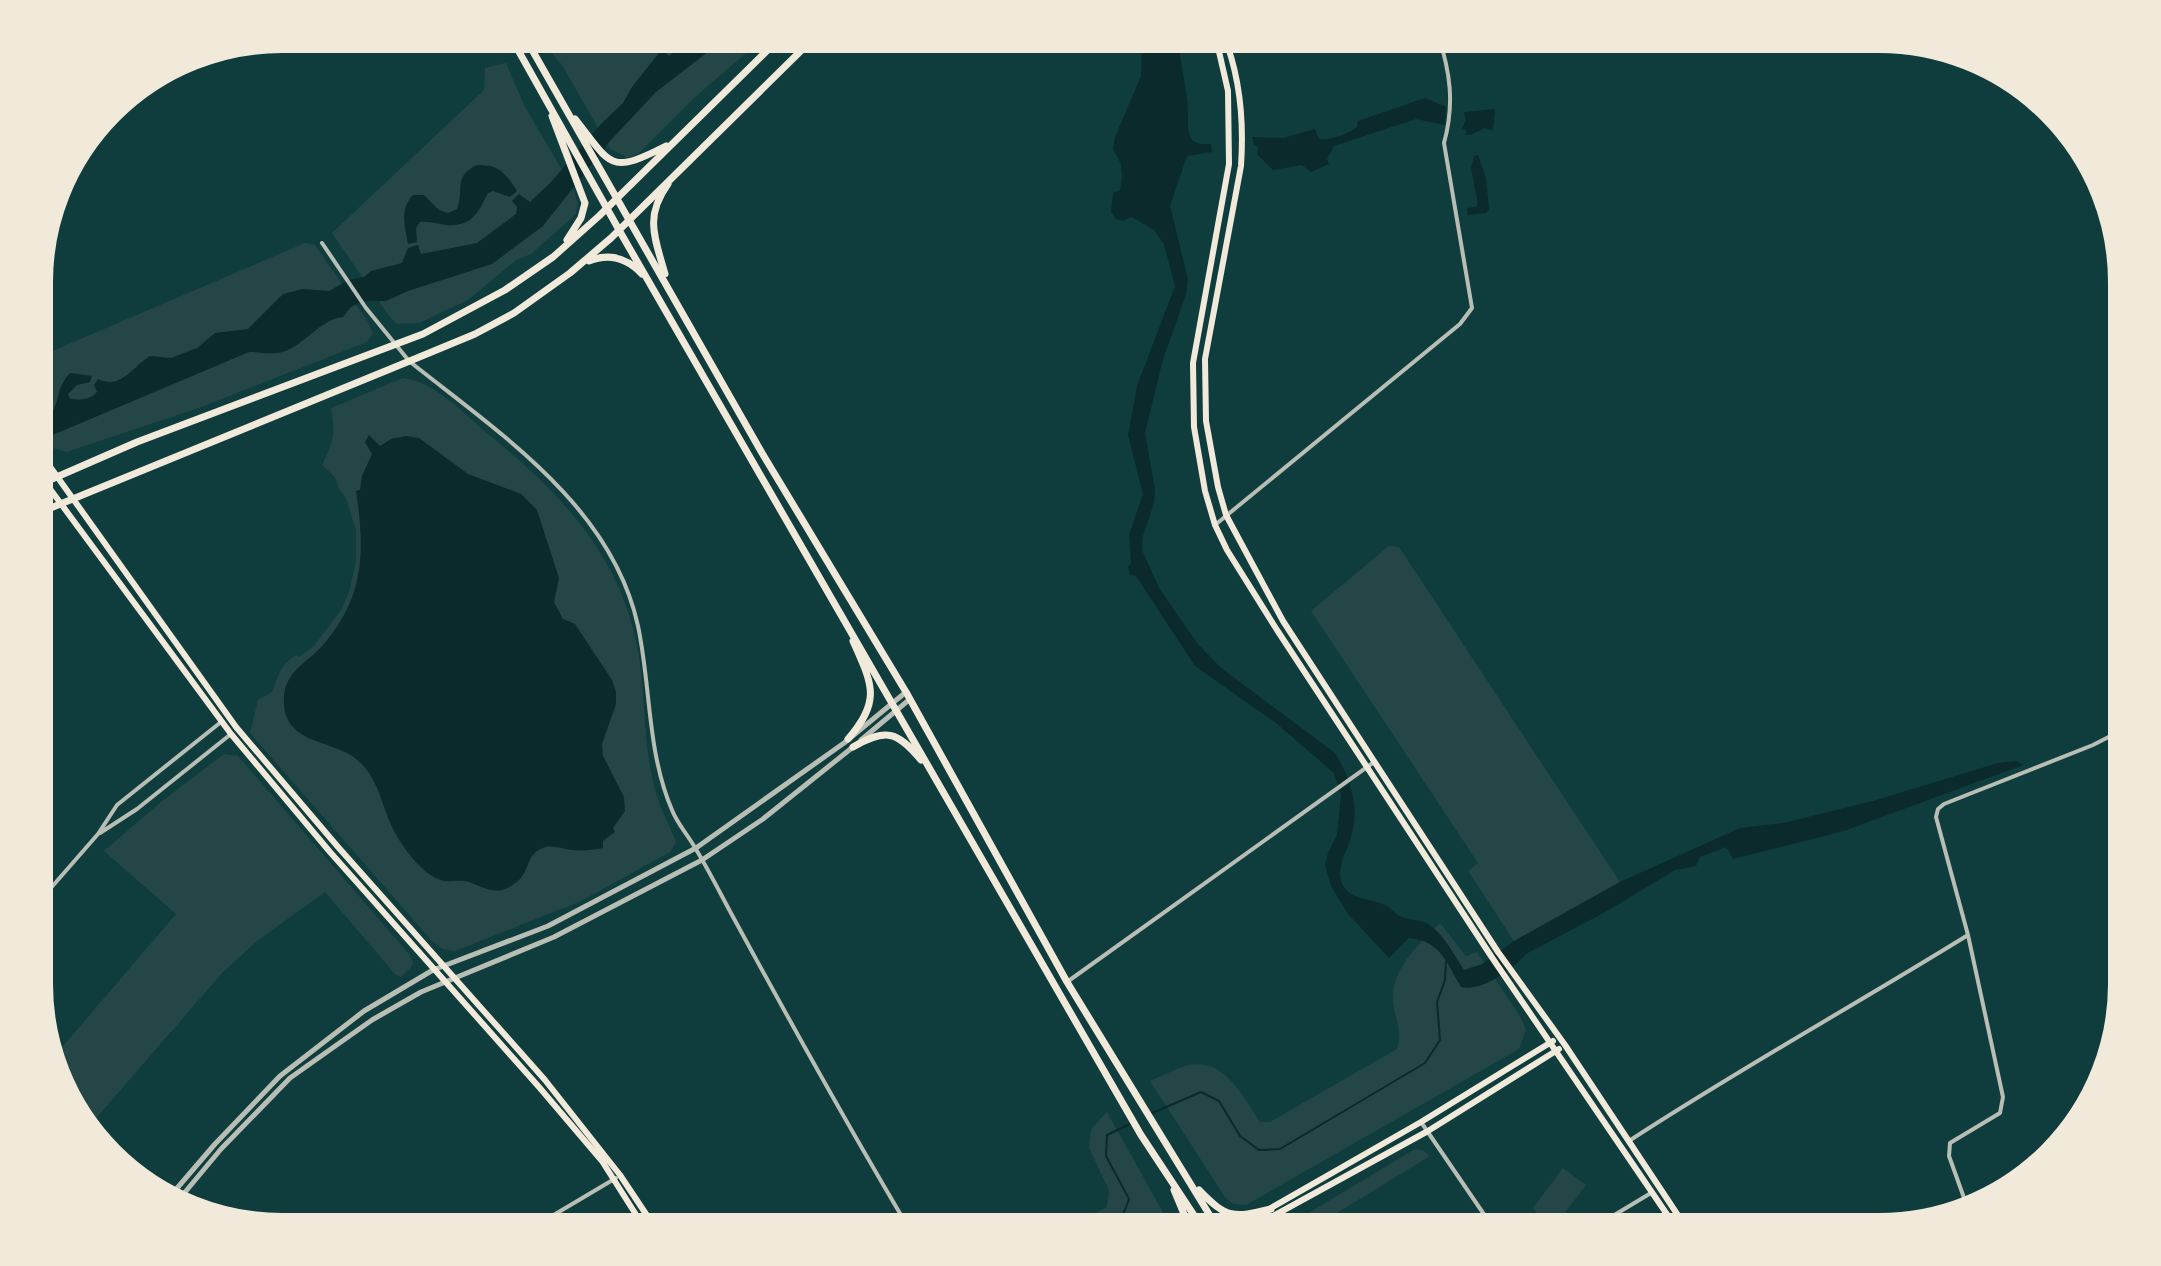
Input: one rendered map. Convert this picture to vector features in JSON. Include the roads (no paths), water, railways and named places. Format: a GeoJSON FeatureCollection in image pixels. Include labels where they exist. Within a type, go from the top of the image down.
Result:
{"type":"FeatureCollection","features":[{"type":"Feature","properties":{"kind":"main road"},"geometry":{"type":"LineString","coordinates":[[517,48],[1125,1108],[1196,1217]]}},
{"type":"Feature","properties":{"kind":"main road"},"geometry":{"type":"LineString","coordinates":[[531,48],[762,453],[908,696],[1067,982],[1211,1217]]}},
{"type":"Feature","properties":{"kind":"main road"},"geometry":{"type":"LineString","coordinates":[[48,481],[137,442],[394,346],[505,290],[553,257],[770,48]]}},
{"type":"Feature","properties":{"kind":"main road"},"geometry":{"type":"LineString","coordinates":[[570,273],[804,48]]}},
{"type":"Feature","properties":{"kind":"main road"},"geometry":{"type":"LineString","coordinates":[[1218,48],[1228,91],[1229,164],[1193,363],[1194,427],[1205,491],[1215,525],[1227,550],[1372,763]]}},
{"type":"Feature","properties":{"kind":"main road"},"geometry":{"type":"LineString","coordinates":[[1228,48],[1235,69],[1243,138],[1241,166],[1205,359],[1206,421],[1226,515],[1283,621],[1372,763],[1551,1043],[1670,1217]]}},
{"type":"Feature","properties":{"kind":"main road"},"geometry":{"type":"LineString","coordinates":[[545,97],[585,203],[581,218],[553,257]]}},
{"type":"Feature","properties":{"kind":"main road"},"geometry":{"type":"LineString","coordinates":[[585,138],[605,159],[619,164],[636,161],[672,143]]}},
{"type":"Feature","properties":{"kind":"main road"},"geometry":{"type":"LineString","coordinates":[[669,288],[653,231],[653,215],[657,200],[686,162]]}},
{"type":"Feature","properties":{"kind":"main road"},"geometry":{"type":"LineString","coordinates":[[48,510],[475,334],[514,313],[591,259],[605,256],[621,259],[638,269],[653,288]]}},
{"type":"Feature","properties":{"kind":"main road"},"geometry":{"type":"LineString","coordinates":[[48,464],[236,727],[443,968],[545,1080],[647,1218]]}},
{"type":"Feature","properties":{"kind":"main road"},"geometry":{"type":"LineString","coordinates":[[48,487],[231,734],[433,970],[617,1177],[639,1218]]}},
{"type":"Feature","properties":{"kind":"main road"},"geometry":{"type":"LineString","coordinates":[[840,609],[872,694],[869,710],[851,743]]}},
{"type":"Feature","properties":{"kind":"main road"},"geometry":{"type":"LineString","coordinates":[[851,743],[887,733],[903,740],[940,785]]}},
{"type":"Feature","properties":{"kind":"main road"},"geometry":{"type":"LineString","coordinates":[[1508,974],[1565,1045],[1679,1217]]}},
{"type":"Feature","properties":{"kind":"main road"},"geometry":{"type":"LineString","coordinates":[[1256,1217],[1560,1038]]}},
{"type":"Feature","properties":{"kind":"main road"},"geometry":{"type":"LineString","coordinates":[[1273,1217],[1428,1131],[1565,1045]]}},
{"type":"Feature","properties":{"kind":"main road"},"geometry":{"type":"LineString","coordinates":[[1163,1167],[1184,1217]]}},
{"type":"Feature","properties":{"kind":"main road"},"geometry":{"type":"LineString","coordinates":[[1191,1183],[1225,1212],[1239,1216],[1271,1209]]}},
{"type":"Feature","properties":{"kind":"street"},"geometry":{"type":"LineString","coordinates":[[1215,525],[1460,324],[1472,308],[1444,143],[1450,123],[1450,70],[1443,48]]}},
{"type":"Feature","properties":{"kind":"street"},"geometry":{"type":"LineString","coordinates":[[322,243],[394,346],[540,467],[589,521],[606,547],[637,620],[660,776],[672,812],[696,848],[859,1145],[902,1218]]}},
{"type":"Feature","properties":{"kind":"street"},"geometry":{"type":"LineString","coordinates":[[182,1195],[221,1149],[290,1078],[372,1020],[421,992],[554,937],[702,860],[763,819],[908,696]]}},
{"type":"Feature","properties":{"kind":"street"},"geometry":{"type":"LineString","coordinates":[[48,891],[98,834],[117,805],[222,721]]}},
{"type":"Feature","properties":{"kind":"street"},"geometry":{"type":"LineString","coordinates":[[98,834],[137,809],[231,734]]}},
{"type":"Feature","properties":{"kind":"street"},"geometry":{"type":"LineString","coordinates":[[1965,1201],[1949,1156],[1950,1143],[2000,1113],[2003,1097],[1968,935],[1936,817],[1938,809],[2112,735]]}},
{"type":"Feature","properties":{"kind":"street"},"geometry":{"type":"LineString","coordinates":[[174,1191],[280,1076],[364,1011],[433,970],[548,926],[696,848],[851,743]]}},
{"type":"Feature","properties":{"kind":"street"},"geometry":{"type":"LineString","coordinates":[[1067,982],[1372,763]]}},
{"type":"Feature","properties":{"kind":"street"},"geometry":{"type":"LineString","coordinates":[[1629,1141],[1714,1085],[1873,994],[1968,935]]}},
{"type":"Feature","properties":{"kind":"street"},"geometry":{"type":"LineString","coordinates":[[1421,1122],[1486,1217]]}},
{"type":"Feature","properties":{"kind":"street"},"geometry":{"type":"LineString","coordinates":[[549,1218],[617,1177]]}},
{"type":"Feature","properties":{"kind":"street"},"geometry":{"type":"LineString","coordinates":[[1610,1217],[1653,1191]]}},
{"type":"Feature","properties":{"kind":"waterway"},"geometry":{"type":"LineString","coordinates":[[1150,1114],[1201,1092],[1219,1101],[1240,1136],[1259,1150],[1280,1149],[1425,1063],[1440,1040],[1437,1002],[1445,980],[1446,961]]}},
{"type":"Feature","properties":{"kind":"waterway"},"geometry":{"type":"LineString","coordinates":[[1120,1217],[1129,1199],[1106,1156],[1107,1135],[1130,1124]]}}]}
